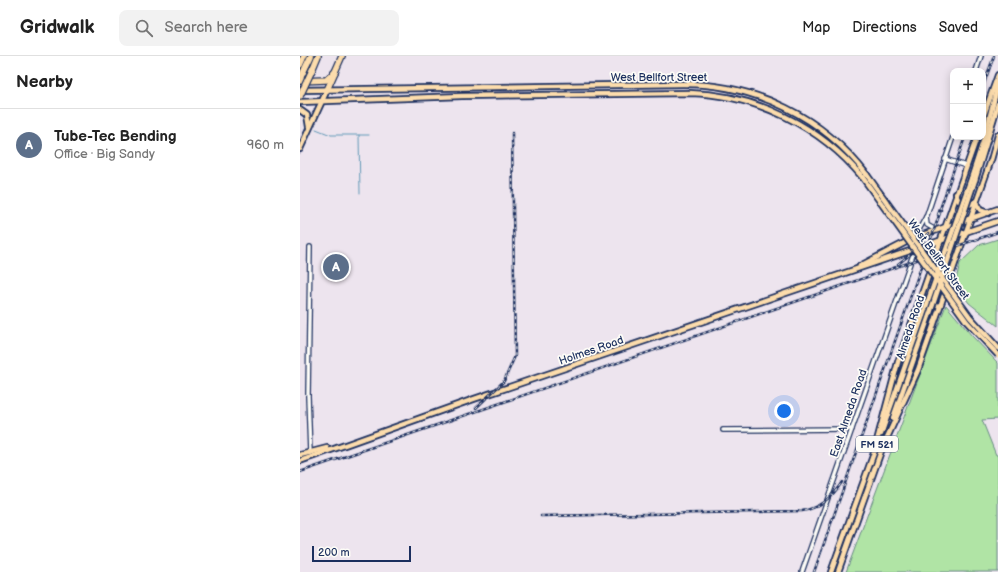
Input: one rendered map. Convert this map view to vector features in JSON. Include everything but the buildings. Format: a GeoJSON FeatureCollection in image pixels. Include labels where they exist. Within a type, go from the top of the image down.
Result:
{"type":"FeatureCollection","features":[{"type":"Feature","properties":{"kind":"highway"},"geometry":{"type":"LineString","coordinates":[[304,56],[300,80],[326,80],[336,72]]}},
{"type":"Feature","properties":{"kind":"highway"},"geometry":{"type":"LineString","coordinates":[[302,67],[311,56]]}},
{"type":"Feature","properties":{"kind":"highway"},"geometry":{"type":"LineString","coordinates":[[300,96],[318,56]]}},
{"type":"Feature","properties":{"kind":"highway"},"geometry":{"type":"LineString","coordinates":[[327,90],[342,56]]}},
{"type":"Feature","properties":{"kind":"main road"},"geometry":{"type":"LineString","coordinates":[[986,109],[998,75]]}},
{"type":"Feature","properties":{"kind":"main road","name":"West Bellfort Street"},"geometry":{"type":"LineString","coordinates":[[300,90],[693,84],[729,88],[757,96],[785,107],[814,123],[838,143],[970,317],[998,348]]}},
{"type":"Feature","properties":{"kind":"main road","name":"Almeda Road"},"geometry":{"type":"LineString","coordinates":[[973,180],[998,85]]}},
{"type":"Feature","properties":{"kind":"main road"},"geometry":{"type":"LineString","coordinates":[[570,94],[571,86]]}},
{"type":"Feature","properties":{"kind":"main road"},"geometry":{"type":"LineString","coordinates":[[403,89],[403,98]]}},
{"type":"Feature","properties":{"kind":"main road"},"geometry":{"type":"LineString","coordinates":[[300,149],[327,90]]}},
{"type":"Feature","properties":{"kind":"main road","name":"West Bellfort Street"},"geometry":{"type":"LineString","coordinates":[[300,102],[570,94],[698,93],[728,96],[754,103],[790,118],[816,134],[843,156],[865,177],[967,322],[998,355]]}},
{"type":"Feature","properties":{"kind":"main road"},"geometry":{"type":"LineString","coordinates":[[754,103],[757,96]]}},
{"type":"Feature","properties":{"kind":"main road","name":"Almeda Road"},"geometry":{"type":"LineString","coordinates":[[838,572],[885,442],[998,104]]}},
{"type":"Feature","properties":{"kind":"main road"},"geometry":{"type":"LineString","coordinates":[[300,110],[308,118],[309,125],[307,132]]}},
{"type":"Feature","properties":{"kind":"main road"},"geometry":{"type":"LineString","coordinates":[[885,442],[915,376],[966,232],[998,135]]}},
{"type":"Feature","properties":{"kind":"main road"},"geometry":{"type":"LineString","coordinates":[[874,452],[894,374],[956,193],[976,140]]}},
{"type":"Feature","properties":{"kind":"main road"},"geometry":{"type":"LineString","coordinates":[[956,193],[959,202],[964,205],[971,205],[976,201]]}},
{"type":"Feature","properties":{"kind":"main road"},"geometry":{"type":"LineString","coordinates":[[976,201],[980,210],[988,213]]}},
{"type":"Feature","properties":{"kind":"main road","name":"Holmes Road"},"geometry":{"type":"LineString","coordinates":[[846,273],[914,238],[998,209]]}},
{"type":"Feature","properties":{"kind":"main road","name":"Holmes Road"},"geometry":{"type":"LineString","coordinates":[[300,461],[342,445],[998,221]]}},
{"type":"Feature","properties":{"kind":"main road"},"geometry":{"type":"LineString","coordinates":[[924,246],[934,251],[935,255]]}},
{"type":"Feature","properties":{"kind":"main road"},"geometry":{"type":"LineString","coordinates":[[919,301],[939,308]]}},
{"type":"Feature","properties":{"kind":"main road","name":"Almeda Road"},"geometry":{"type":"LineString","coordinates":[[830,572],[926,316]]}},
{"type":"Feature","properties":{"kind":"main road","name":"Holmes Road"},"geometry":{"type":"LineString","coordinates":[[300,455],[342,445]]}},
{"type":"Feature","properties":{"kind":"street"},"geometry":{"type":"LineString","coordinates":[[977,68],[981,56]]}},
{"type":"Feature","properties":{"kind":"street"},"geometry":{"type":"LineString","coordinates":[[914,238],[919,233],[926,215],[952,140]]}},
{"type":"Feature","properties":{"kind":"street"},"geometry":{"type":"LineString","coordinates":[[945,159],[966,166]]}},
{"type":"Feature","properties":{"kind":"street"},"geometry":{"type":"LineString","coordinates":[[926,215],[927,225],[936,230]]}},
{"type":"Feature","properties":{"kind":"street"},"geometry":{"type":"LineString","coordinates":[[310,248],[308,394],[310,452]]}},
{"type":"Feature","properties":{"kind":"street","name":"East Almeda Road"},"geometry":{"type":"LineString","coordinates":[[802,572],[916,248]]}},
{"type":"Feature","properties":{"kind":"street"},"geometry":{"type":"LineString","coordinates":[[903,254],[911,260]]}},
{"type":"Feature","properties":{"kind":"street"},"geometry":{"type":"LineString","coordinates":[[723,430],[852,429]]}},
{"type":"Feature","properties":{"kind":"green space"},"geometry":{"type":"Polygon","coordinates":[[[998,239],[998,326],[969,303],[955,284],[960,263],[979,245],[998,239]]]}},
{"type":"Feature","properties":{"kind":"green space"},"geometry":{"type":"Polygon","coordinates":[[[946,305],[972,336],[998,363],[998,419],[982,420],[996,455],[998,455],[998,572],[846,572],[946,305]]]}},
{"type":"Feature","properties":{"kind":"waterway"},"geometry":{"type":"LineString","coordinates":[[316,129],[331,135],[369,135]]}},
{"type":"Feature","properties":{"kind":"waterway"},"geometry":{"type":"LineString","coordinates":[[359,135],[360,193]]}},
{"type":"Feature","properties":{"kind":"railway"},"geometry":{"type":"LineString","coordinates":[[986,78],[994,56]]}},
{"type":"Feature","properties":{"kind":"railway"},"geometry":{"type":"LineString","coordinates":[[476,408],[504,381],[515,356],[512,133]]}},
{"type":"Feature","properties":{"kind":"railway"},"geometry":{"type":"LineString","coordinates":[[938,215],[964,140]]}},
{"type":"Feature","properties":{"kind":"railway"},"geometry":{"type":"LineString","coordinates":[[814,572],[941,210]]}},
{"type":"Feature","properties":{"kind":"railway"},"geometry":{"type":"LineString","coordinates":[[300,472],[998,232]]}},
{"type":"Feature","properties":{"kind":"railway"},"geometry":{"type":"LineString","coordinates":[[898,264],[912,253],[929,233]]}},
{"type":"Feature","properties":{"kind":"railway"},"geometry":{"type":"LineString","coordinates":[[541,516],[802,511],[815,507],[825,501],[842,482]]}},
{"type":"Feature","properties":{"kind":"place","name":"Tube-Tec Bending"},"geometry":{"type":"Point","coordinates":[336,267]}}]}
